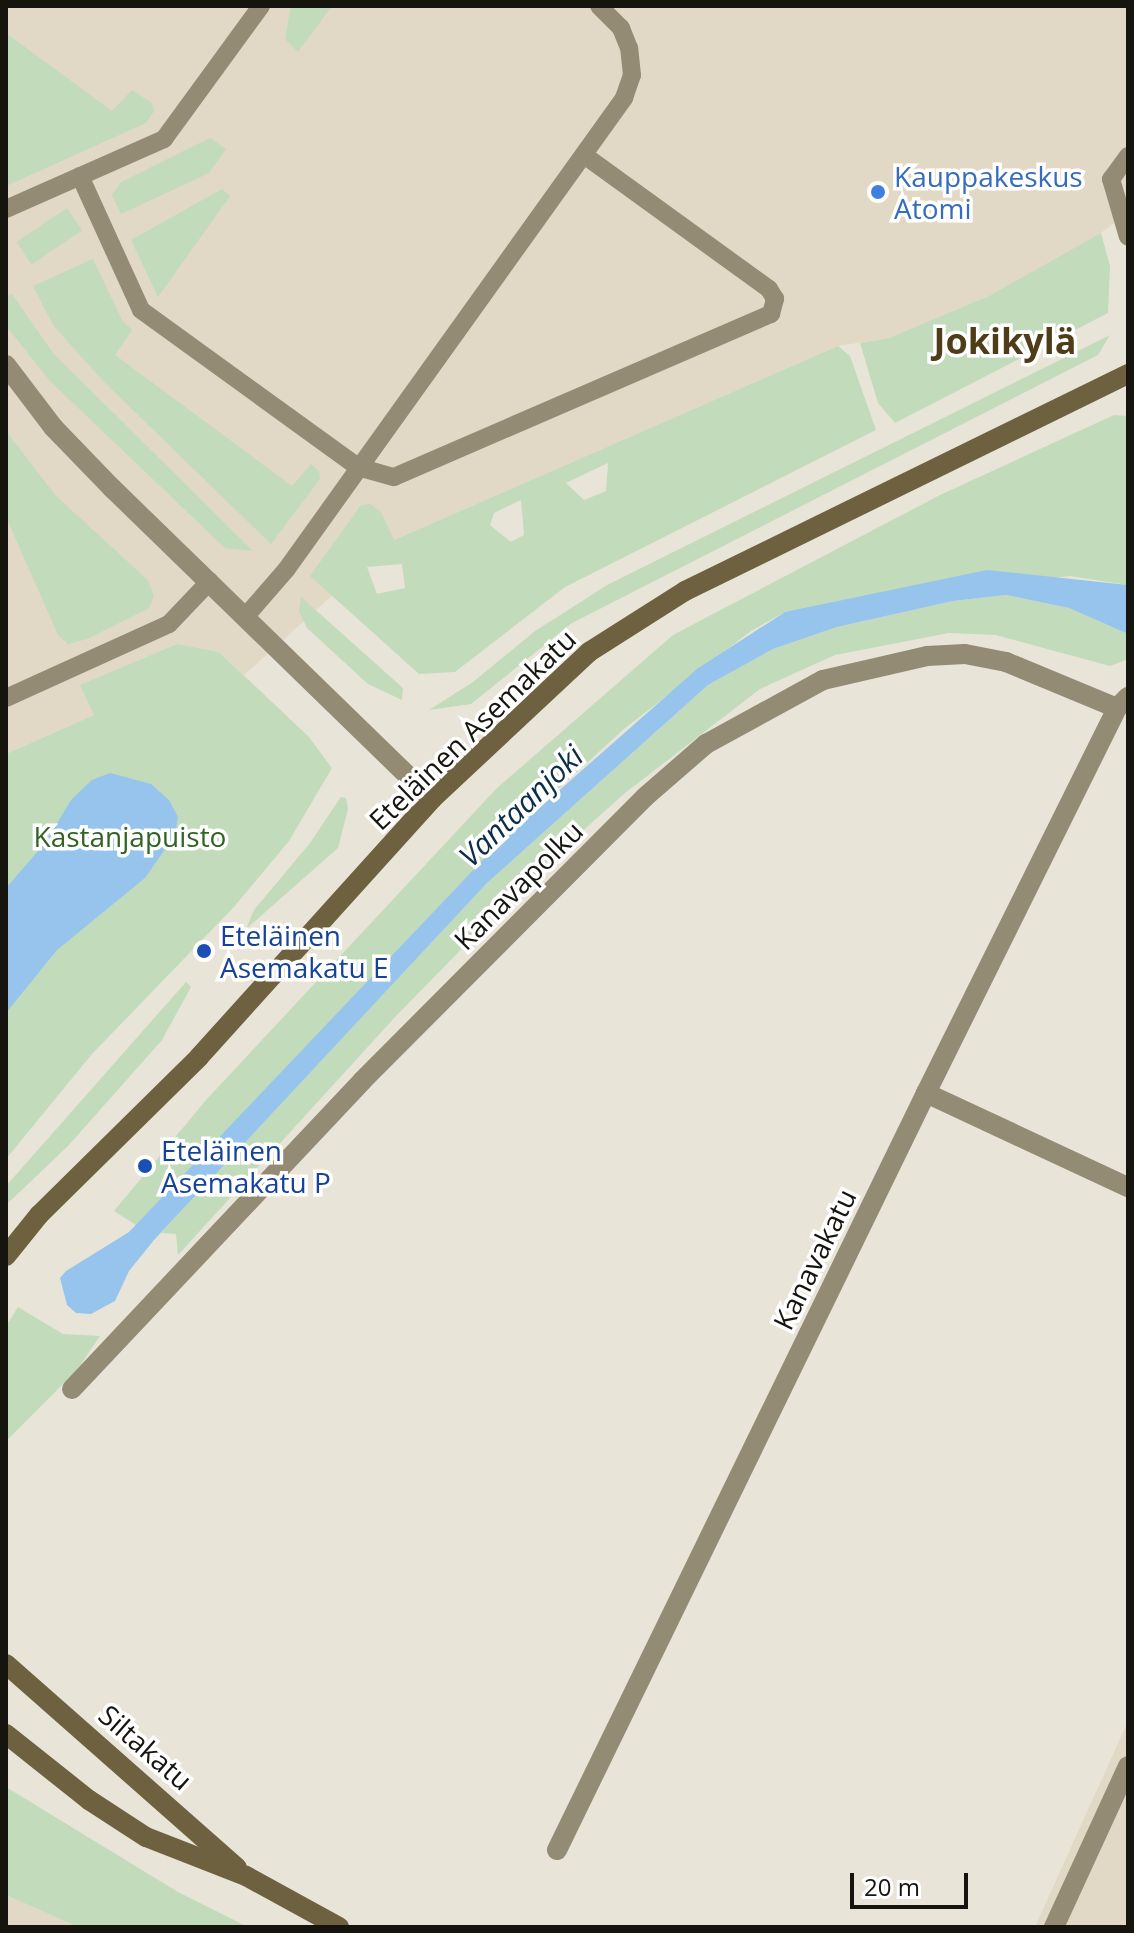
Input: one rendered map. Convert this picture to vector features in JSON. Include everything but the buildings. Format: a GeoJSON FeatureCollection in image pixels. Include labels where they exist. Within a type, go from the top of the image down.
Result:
{"type":"FeatureCollection","features":[{"type":"Feature","properties":{"kind":"street"},"geometry":{"type":"LineString","coordinates":[[6,365],[53,427],[432,799]]}},
{"type":"Feature","properties":{"kind":"street","name":"Eteläinen Asemakatu"},"geometry":{"type":"LineString","coordinates":[[6,1256],[39,1215],[199,1057],[432,799],[554,681],[636,620],[1128,374]]}},
{"type":"Feature","properties":{"kind":"street","name":"Kanavapolku"},"geometry":{"type":"LineString","coordinates":[[72,1389],[362,1081],[645,797],[706,744],[823,680],[927,656],[965,654],[1006,662],[1123,703]]}},
{"type":"Feature","properties":{"kind":"street","name":"Kanavakatu"},"geometry":{"type":"LineString","coordinates":[[557,1850],[926,1093],[1123,703]]}},
{"type":"Feature","properties":{"kind":"street"},"geometry":{"type":"LineString","coordinates":[[926,1093],[1128,1187]]}},
{"type":"Feature","properties":{"kind":"street","name":"Eteläinen Asemakatu"},"geometry":{"type":"LineString","coordinates":[[6,1238],[39,1215]]}},
{"type":"Feature","properties":{"kind":"street","name":"Siltakatu"},"geometry":{"type":"LineString","coordinates":[[6,1664],[246,1876]]}},
{"type":"Feature","properties":{"kind":"street","name":"Siltakatu"},"geometry":{"type":"LineString","coordinates":[[6,1734],[89,1800],[146,1837],[246,1876],[339,1927]]}},
{"type":"Feature","properties":{"kind":"street"},"geometry":{"type":"LineString","coordinates":[[1054,1927],[1128,1766]]}},
{"type":"Feature","properties":{"kind":"lane"},"geometry":{"type":"LineString","coordinates":[[6,209],[164,139],[261,6]]}},
{"type":"Feature","properties":{"kind":"lane"},"geometry":{"type":"LineString","coordinates":[[246,616],[286,570],[624,98],[632,75],[621,28],[599,6]]}},
{"type":"Feature","properties":{"kind":"lane"},"geometry":{"type":"LineString","coordinates":[[80,176],[141,310],[358,467],[394,477],[412,473],[771,314],[775,299],[769,289],[584,155]]}},
{"type":"Feature","properties":{"kind":"lane"},"geometry":{"type":"LineString","coordinates":[[1128,156],[1111,179],[1128,237]]}},
{"type":"Feature","properties":{"kind":"lane"},"geometry":{"type":"LineString","coordinates":[[6,698],[169,624],[210,581]]}},
{"type":"Feature","properties":{"kind":"shaded area"},"geometry":{"type":"Polygon","coordinates":[[[6,6],[1128,6],[1128,213],[1087,243],[991,295],[889,338],[838,346],[394,540],[244,675],[219,652],[177,644],[81,685],[94,715],[6,754],[6,6]]]}},
{"type":"Feature","properties":{"kind":"shaded area"},"geometry":{"type":"Polygon","coordinates":[[[1128,1721],[1128,1927],[1035,1927],[1128,1721]]]}},
{"type":"Feature","properties":{"kind":"shaded area"},"geometry":{"type":"Polygon","coordinates":[[[6,1895],[78,1927],[6,1927],[6,1895]]]}},
{"type":"Feature","properties":{"kind":"green space"},"geometry":{"type":"Polygon","coordinates":[[[291,6],[332,6],[298,52],[285,39],[291,6]]]}},
{"type":"Feature","properties":{"kind":"green space"},"geometry":{"type":"Polygon","coordinates":[[[6,33],[112,111],[132,90],[152,103],[154,111],[146,123],[6,186],[6,33]]]}},
{"type":"Feature","properties":{"kind":"green space"},"geometry":{"type":"Polygon","coordinates":[[[210,138],[226,149],[209,173],[121,214],[112,195],[121,182],[210,138]]]}},
{"type":"Feature","properties":{"kind":"green space"},"geometry":{"type":"Polygon","coordinates":[[[222,189],[230,196],[158,297],[131,240],[222,189]]]}},
{"type":"Feature","properties":{"kind":"green space"},"geometry":{"type":"Polygon","coordinates":[[[67,208],[82,230],[32,264],[16,242],[67,208]]]}},
{"type":"Feature","properties":{"kind":"green space"},"geometry":{"type":"Polygon","coordinates":[[[1101,233],[1110,266],[1108,313],[895,423],[878,403],[860,343],[889,338],[991,295],[1101,233]]]}},
{"type":"Feature","properties":{"kind":"green space"},"geometry":{"type":"Polygon","coordinates":[[[93,259],[122,320],[132,330],[115,355],[292,486],[311,464],[319,471],[320,479],[271,544],[104,382],[53,325],[33,286],[93,259]]]}},
{"type":"Feature","properties":{"kind":"green space"},"geometry":{"type":"Polygon","coordinates":[[[12,294],[53,353],[253,551],[225,548],[50,381],[6,326],[6,297],[12,294]]]}},
{"type":"Feature","properties":{"kind":"green space"},"geometry":{"type":"Polygon","coordinates":[[[1110,335],[1098,355],[572,623],[471,704],[429,710],[473,682],[535,631],[609,584],[1110,335]]]}},
{"type":"Feature","properties":{"kind":"green space"},"geometry":{"type":"Polygon","coordinates":[[[838,346],[850,356],[876,430],[565,587],[455,672],[419,674],[310,576],[361,505],[370,504],[381,512],[394,540],[838,346]],[[608,463],[566,483],[584,500],[606,491],[608,463]],[[521,500],[494,513],[490,525],[511,542],[524,535],[521,500]],[[402,564],[367,567],[377,594],[405,588],[402,564]]]}},
{"type":"Feature","properties":{"kind":"green space"},"geometry":{"type":"Polygon","coordinates":[[[1114,415],[1128,416],[1128,585],[1070,576],[785,612],[751,631],[625,728],[495,847],[136,1225],[114,1211],[206,1100],[496,789],[673,635],[940,495],[1114,415]]]}},
{"type":"Feature","properties":{"kind":"green space"},"geometry":{"type":"Polygon","coordinates":[[[6,431],[56,496],[148,580],[154,596],[149,608],[87,639],[68,644],[58,635],[6,517],[6,431]]]}},
{"type":"Feature","properties":{"kind":"green space"},"geometry":{"type":"Polygon","coordinates":[[[1006,595],[1069,608],[1128,634],[1128,659],[1110,666],[996,635],[949,633],[835,655],[760,689],[625,793],[540,869],[396,1016],[178,1255],[176,1234],[161,1233],[228,1160],[487,883],[708,685],[773,649],[837,627],[953,601],[1006,595]]]}},
{"type":"Feature","properties":{"kind":"green space"},"geometry":{"type":"Polygon","coordinates":[[[301,597],[403,688],[402,700],[368,684],[307,628],[299,611],[301,597]]]}},
{"type":"Feature","properties":{"kind":"green space","name":"Kastanjapuisto"},"geometry":{"type":"Polygon","coordinates":[[[177,644],[219,652],[308,736],[332,768],[289,841],[233,908],[92,1054],[6,1159],[6,754],[94,715],[80,685],[177,644]]]}},
{"type":"Feature","properties":{"kind":"green space"},"geometry":{"type":"Polygon","coordinates":[[[341,797],[346,798],[348,809],[338,848],[246,929],[254,910],[310,843],[341,797]]]}},
{"type":"Feature","properties":{"kind":"green space"},"geometry":{"type":"Polygon","coordinates":[[[186,982],[191,987],[162,1040],[68,1146],[6,1205],[6,1186],[186,982]]]}},
{"type":"Feature","properties":{"kind":"green space"},"geometry":{"type":"Polygon","coordinates":[[[18,1307],[63,1334],[100,1336],[77,1370],[6,1441],[6,1326],[18,1307]]]}},
{"type":"Feature","properties":{"kind":"green space"},"geometry":{"type":"Polygon","coordinates":[[[6,1787],[178,1892],[248,1927],[78,1927],[6,1895],[6,1787]]]}},
{"type":"Feature","properties":{"kind":"water"},"geometry":{"type":"Polygon","coordinates":[[[987,570],[1128,585],[1128,634],[1069,608],[1006,595],[953,601],[837,627],[773,649],[708,685],[487,883],[154,1240],[129,1271],[115,1301],[91,1314],[76,1313],[67,1305],[60,1278],[66,1271],[129,1232],[495,847],[697,669],[785,612],[987,570]]]}},
{"type":"Feature","properties":{"kind":"water"},"geometry":{"type":"Polygon","coordinates":[[[110,773],[151,784],[169,800],[178,817],[175,835],[145,878],[57,950],[6,1013],[6,888],[45,843],[71,800],[92,780],[110,773]]]}},
{"type":"Feature","properties":{"kind":"place","name":"Kauppakeskus Atomi"},"geometry":{"type":"Point","coordinates":[878,192]}},
{"type":"Feature","properties":{"kind":"place","name":"Eteläinen Asemakatu E"},"geometry":{"type":"Point","coordinates":[204,951]}},
{"type":"Feature","properties":{"kind":"place","name":"Eteläinen Asemakatu P"},"geometry":{"type":"Point","coordinates":[145,1166]}},
{"type":"Feature","properties":{"kind":"district","name":"Jokikylä"},"geometry":{"type":"Point","coordinates":[1005,341]}},
{"type":"Feature","properties":{"kind":"water label","name":"Vantaanjoki"},"geometry":{"type":"Point","coordinates":[521,806]}}]}
